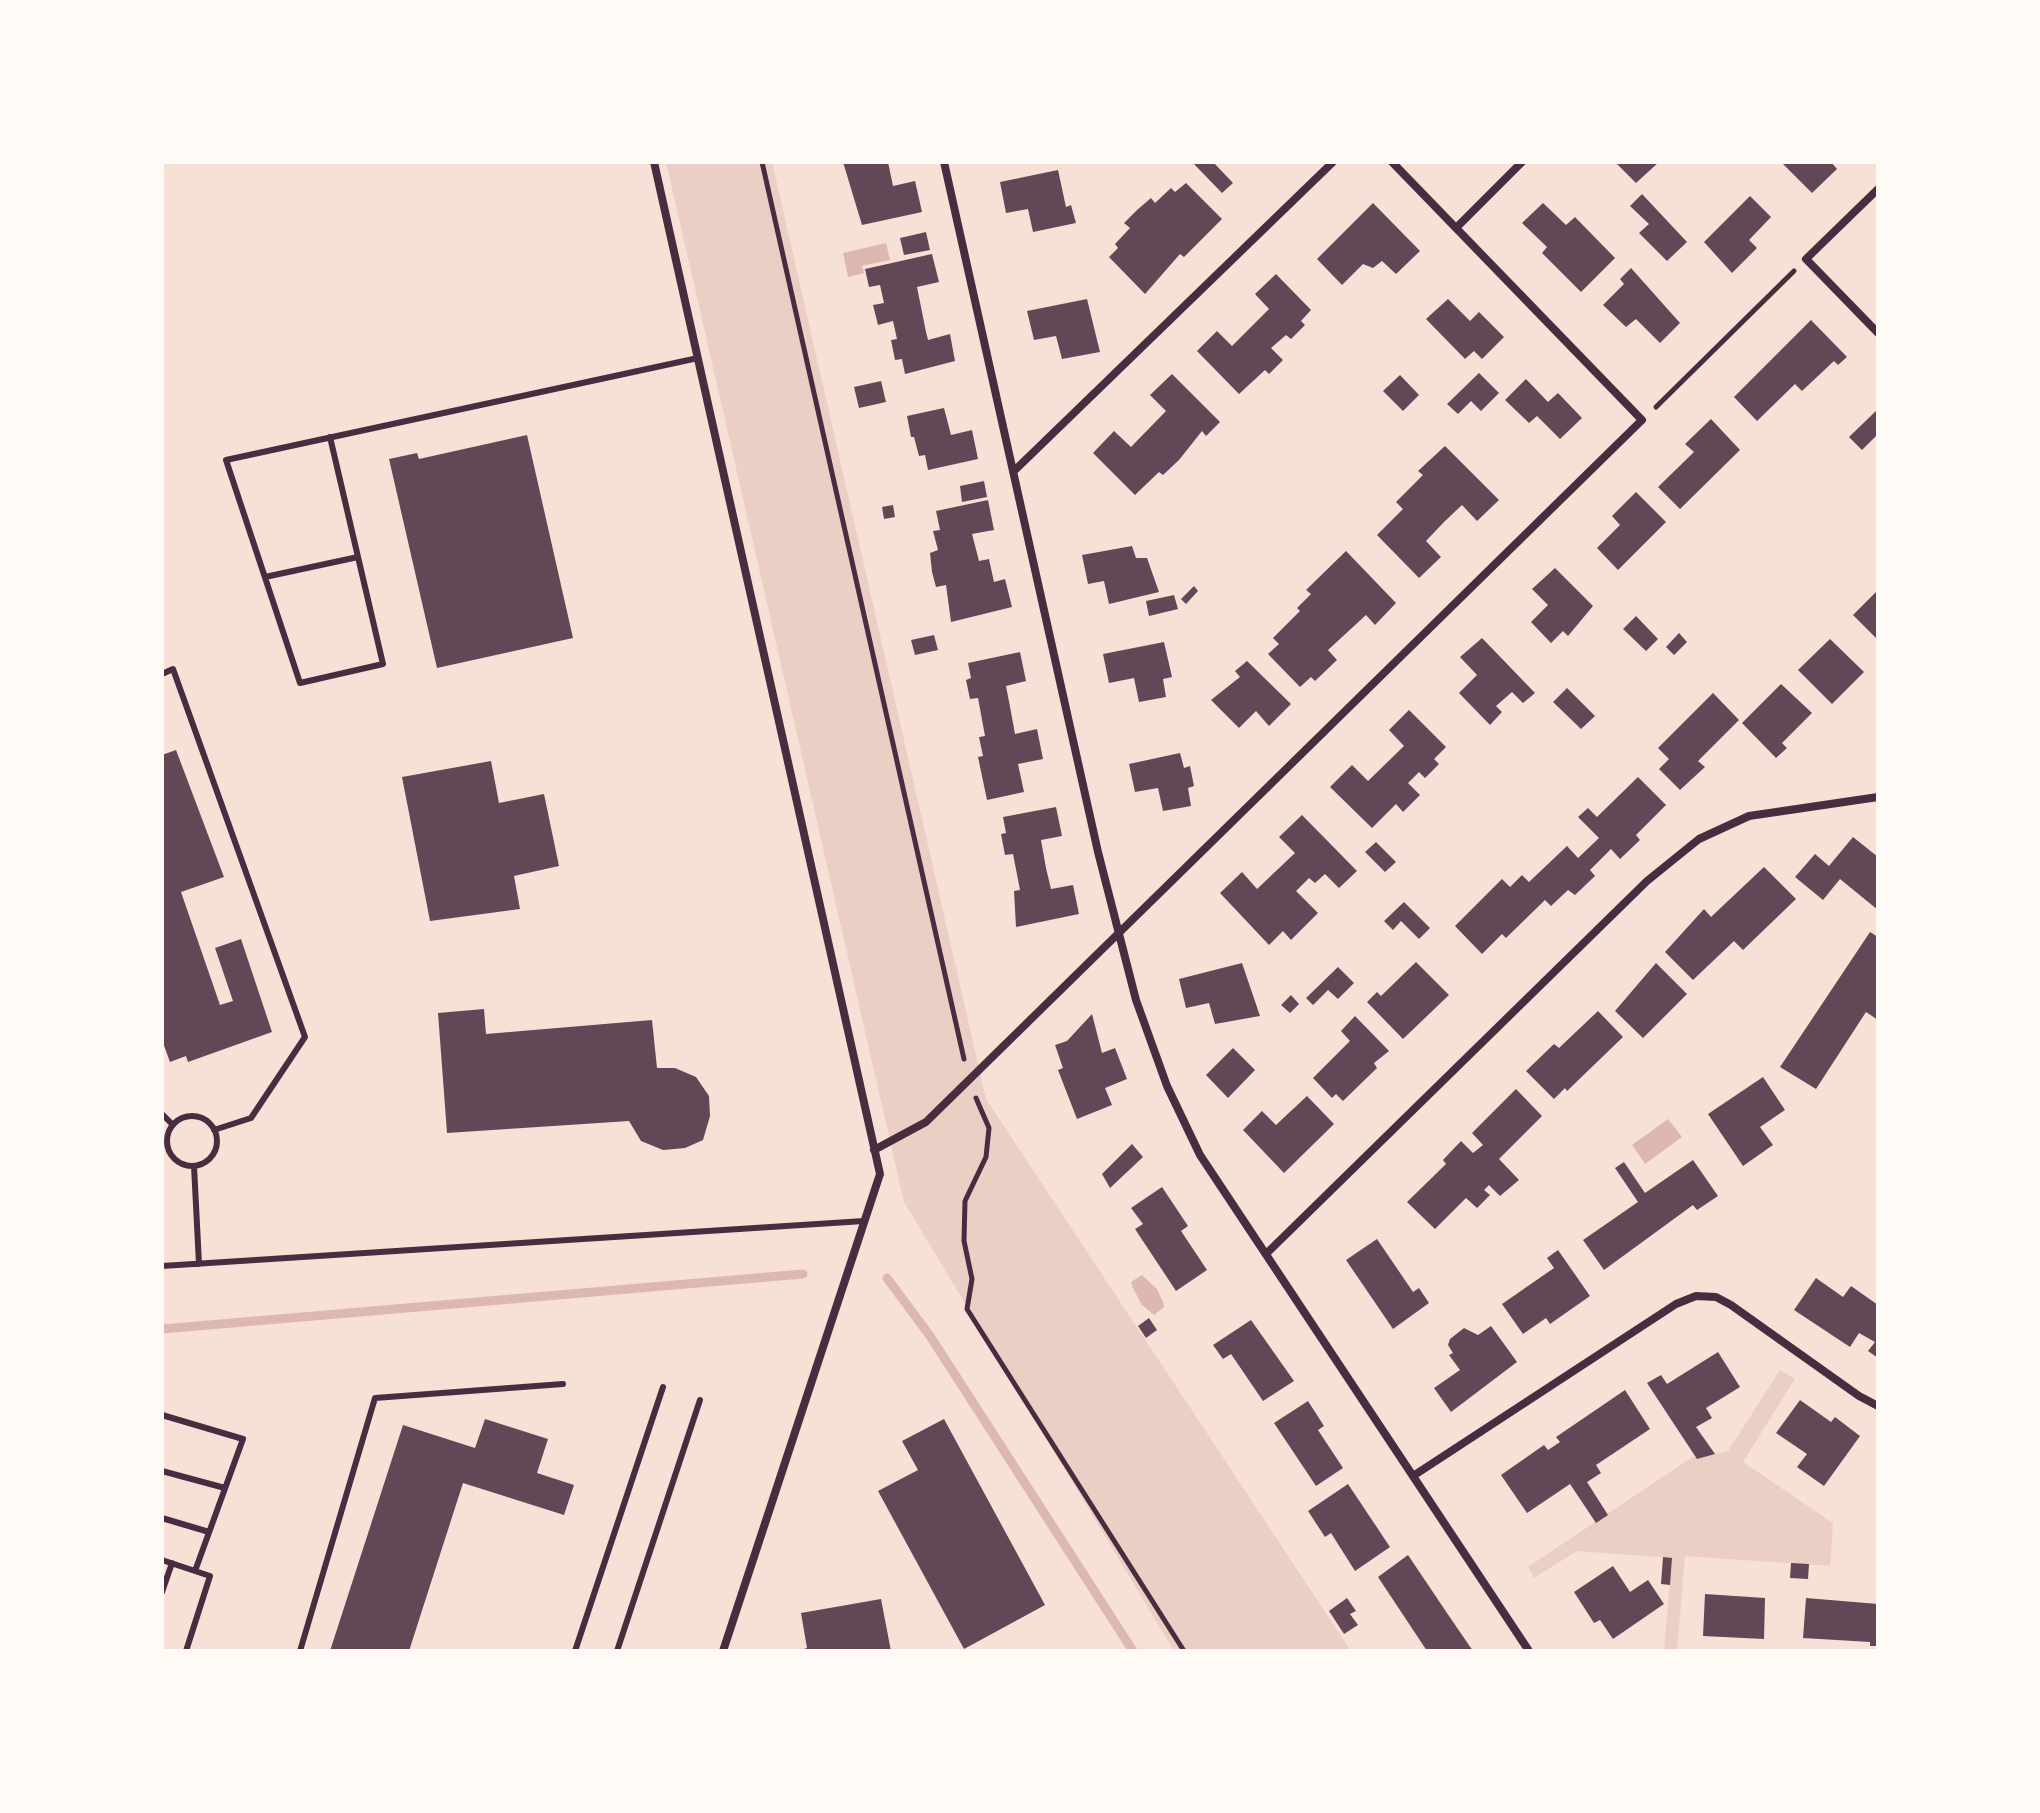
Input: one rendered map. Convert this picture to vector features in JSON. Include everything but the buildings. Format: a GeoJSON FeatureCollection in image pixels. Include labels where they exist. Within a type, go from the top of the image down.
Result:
{"type":"FeatureCollection","features":[{"type":"Feature","properties":{"kind":"street"},"geometry":{"type":"LineString","coordinates":[[654,162],[880,1174],[723,1651]]}},
{"type":"Feature","properties":{"kind":"street"},"geometry":{"type":"LineString","coordinates":[[944,162],[1119,932],[1136,1000],[1167,1086],[1200,1155],[1529,1651]]}},
{"type":"Feature","properties":{"kind":"street"},"geometry":{"type":"LineString","coordinates":[[1014,471],[1333,162]]}},
{"type":"Feature","properties":{"kind":"street"},"geometry":{"type":"LineString","coordinates":[[874,1150],[926,1122],[1642,420],[1392,162]]}},
{"type":"Feature","properties":{"kind":"street"},"geometry":{"type":"LineString","coordinates":[[1456,228],[1522,162]]}},
{"type":"Feature","properties":{"kind":"street"},"geometry":{"type":"LineString","coordinates":[[1878,189],[1806,259],[1878,333]]}},
{"type":"Feature","properties":{"kind":"street"},"geometry":{"type":"LineString","coordinates":[[1266,1254],[1647,881],[1699,839],[1749,816],[1878,797]]}},
{"type":"Feature","properties":{"kind":"street"},"geometry":{"type":"LineString","coordinates":[[1413,1476],[1676,1304],[1696,1296],[1716,1297],[1731,1305],[1878,1406]]}},
{"type":"Feature","properties":{"kind":"lane"},"geometry":{"type":"LineString","coordinates":[[330,437],[383,664],[300,683],[226,460],[330,437],[698,358]]}},
{"type":"Feature","properties":{"kind":"lane"},"geometry":{"type":"LineString","coordinates":[[265,577],[358,557]]}},
{"type":"Feature","properties":{"kind":"lane"},"geometry":{"type":"LineString","coordinates":[[162,674],[173,669],[305,1037],[251,1118],[214,1130]]}},
{"type":"Feature","properties":{"kind":"lane"},"geometry":{"type":"LineString","coordinates":[[162,1114],[173,1125]]}},
{"type":"Feature","properties":{"kind":"lane"},"geometry":{"type":"LineString","coordinates":[[190,1117],[208,1122],[214,1130],[217,1140],[211,1158],[194,1166],[184,1165],[170,1153],[168,1134],[173,1125],[190,1117]]}},
{"type":"Feature","properties":{"kind":"lane"},"geometry":{"type":"LineString","coordinates":[[194,1166],[199,1264]]}},
{"type":"Feature","properties":{"kind":"lane"},"geometry":{"type":"LineString","coordinates":[[162,1266],[864,1221]]}},
{"type":"Feature","properties":{"kind":"lane"},"geometry":{"type":"LineString","coordinates":[[300,1651],[375,1398],[563,1384]]}},
{"type":"Feature","properties":{"kind":"lane"},"geometry":{"type":"LineString","coordinates":[[575,1651],[663,1387]]}},
{"type":"Feature","properties":{"kind":"lane"},"geometry":{"type":"LineString","coordinates":[[617,1651],[700,1400]]}},
{"type":"Feature","properties":{"kind":"lane"},"geometry":{"type":"LineString","coordinates":[[162,1415],[243,1439],[195,1571]]}},
{"type":"Feature","properties":{"kind":"lane"},"geometry":{"type":"LineString","coordinates":[[162,1471],[225,1488]]}},
{"type":"Feature","properties":{"kind":"lane"},"geometry":{"type":"LineString","coordinates":[[162,1518],[209,1532]]}},
{"type":"Feature","properties":{"kind":"lane"},"geometry":{"type":"LineString","coordinates":[[162,1560],[210,1576],[186,1651]]}},
{"type":"Feature","properties":{"kind":"lane"},"geometry":{"type":"LineString","coordinates":[[162,1592],[172,1563]]}},
{"type":"Feature","properties":{"kind":"path"},"geometry":{"type":"LineString","coordinates":[[762,162],[968,1080],[989,1128],[986,1157],[965,1201],[964,1241],[972,1279],[967,1309],[1184,1651]]}},
{"type":"Feature","properties":{"kind":"path"},"geometry":{"type":"LineString","coordinates":[[1642,420],[1806,259]]}},
{"type":"Feature","properties":{"kind":"shaded area"},"geometry":{"type":"Polygon","coordinates":[[[666,162],[772,162],[986,1099],[1351,1651],[1174,1651],[904,1202],[666,162]]]}},
{"type":"Feature","properties":{"kind":"shaded area"},"geometry":{"type":"Polygon","coordinates":[[[886,243],[890,260],[862,266],[864,273],[848,277],[843,253],[886,243]]]}},
{"type":"Feature","properties":{"kind":"shaded area"},"geometry":{"type":"Polygon","coordinates":[[[1668,1119],[1682,1137],[1645,1164],[1632,1145],[1668,1119]]]}},
{"type":"Feature","properties":{"kind":"shaded area"},"geometry":{"type":"Polygon","coordinates":[[[1142,1275],[1157,1289],[1163,1302],[1164,1307],[1154,1315],[1142,1305],[1131,1282],[1142,1275]]]}},
{"type":"Feature","properties":{"kind":"shaded area"},"geometry":{"type":"Polygon","coordinates":[[[1780,1370],[1795,1379],[1743,1462],[1833,1523],[1830,1566],[1685,1556],[1677,1651],[1664,1651],[1672,1558],[1577,1551],[1534,1578],[1528,1567],[1691,1458],[1728,1451],[1780,1370]]]}},
{"type":"Feature","properties":{"kind":"waterway"},"geometry":{"type":"LineString","coordinates":[[162,1329],[803,1274]]}},
{"type":"Feature","properties":{"kind":"waterway"},"geometry":{"type":"LineString","coordinates":[[887,1278],[930,1336],[1133,1651]]}}]}
